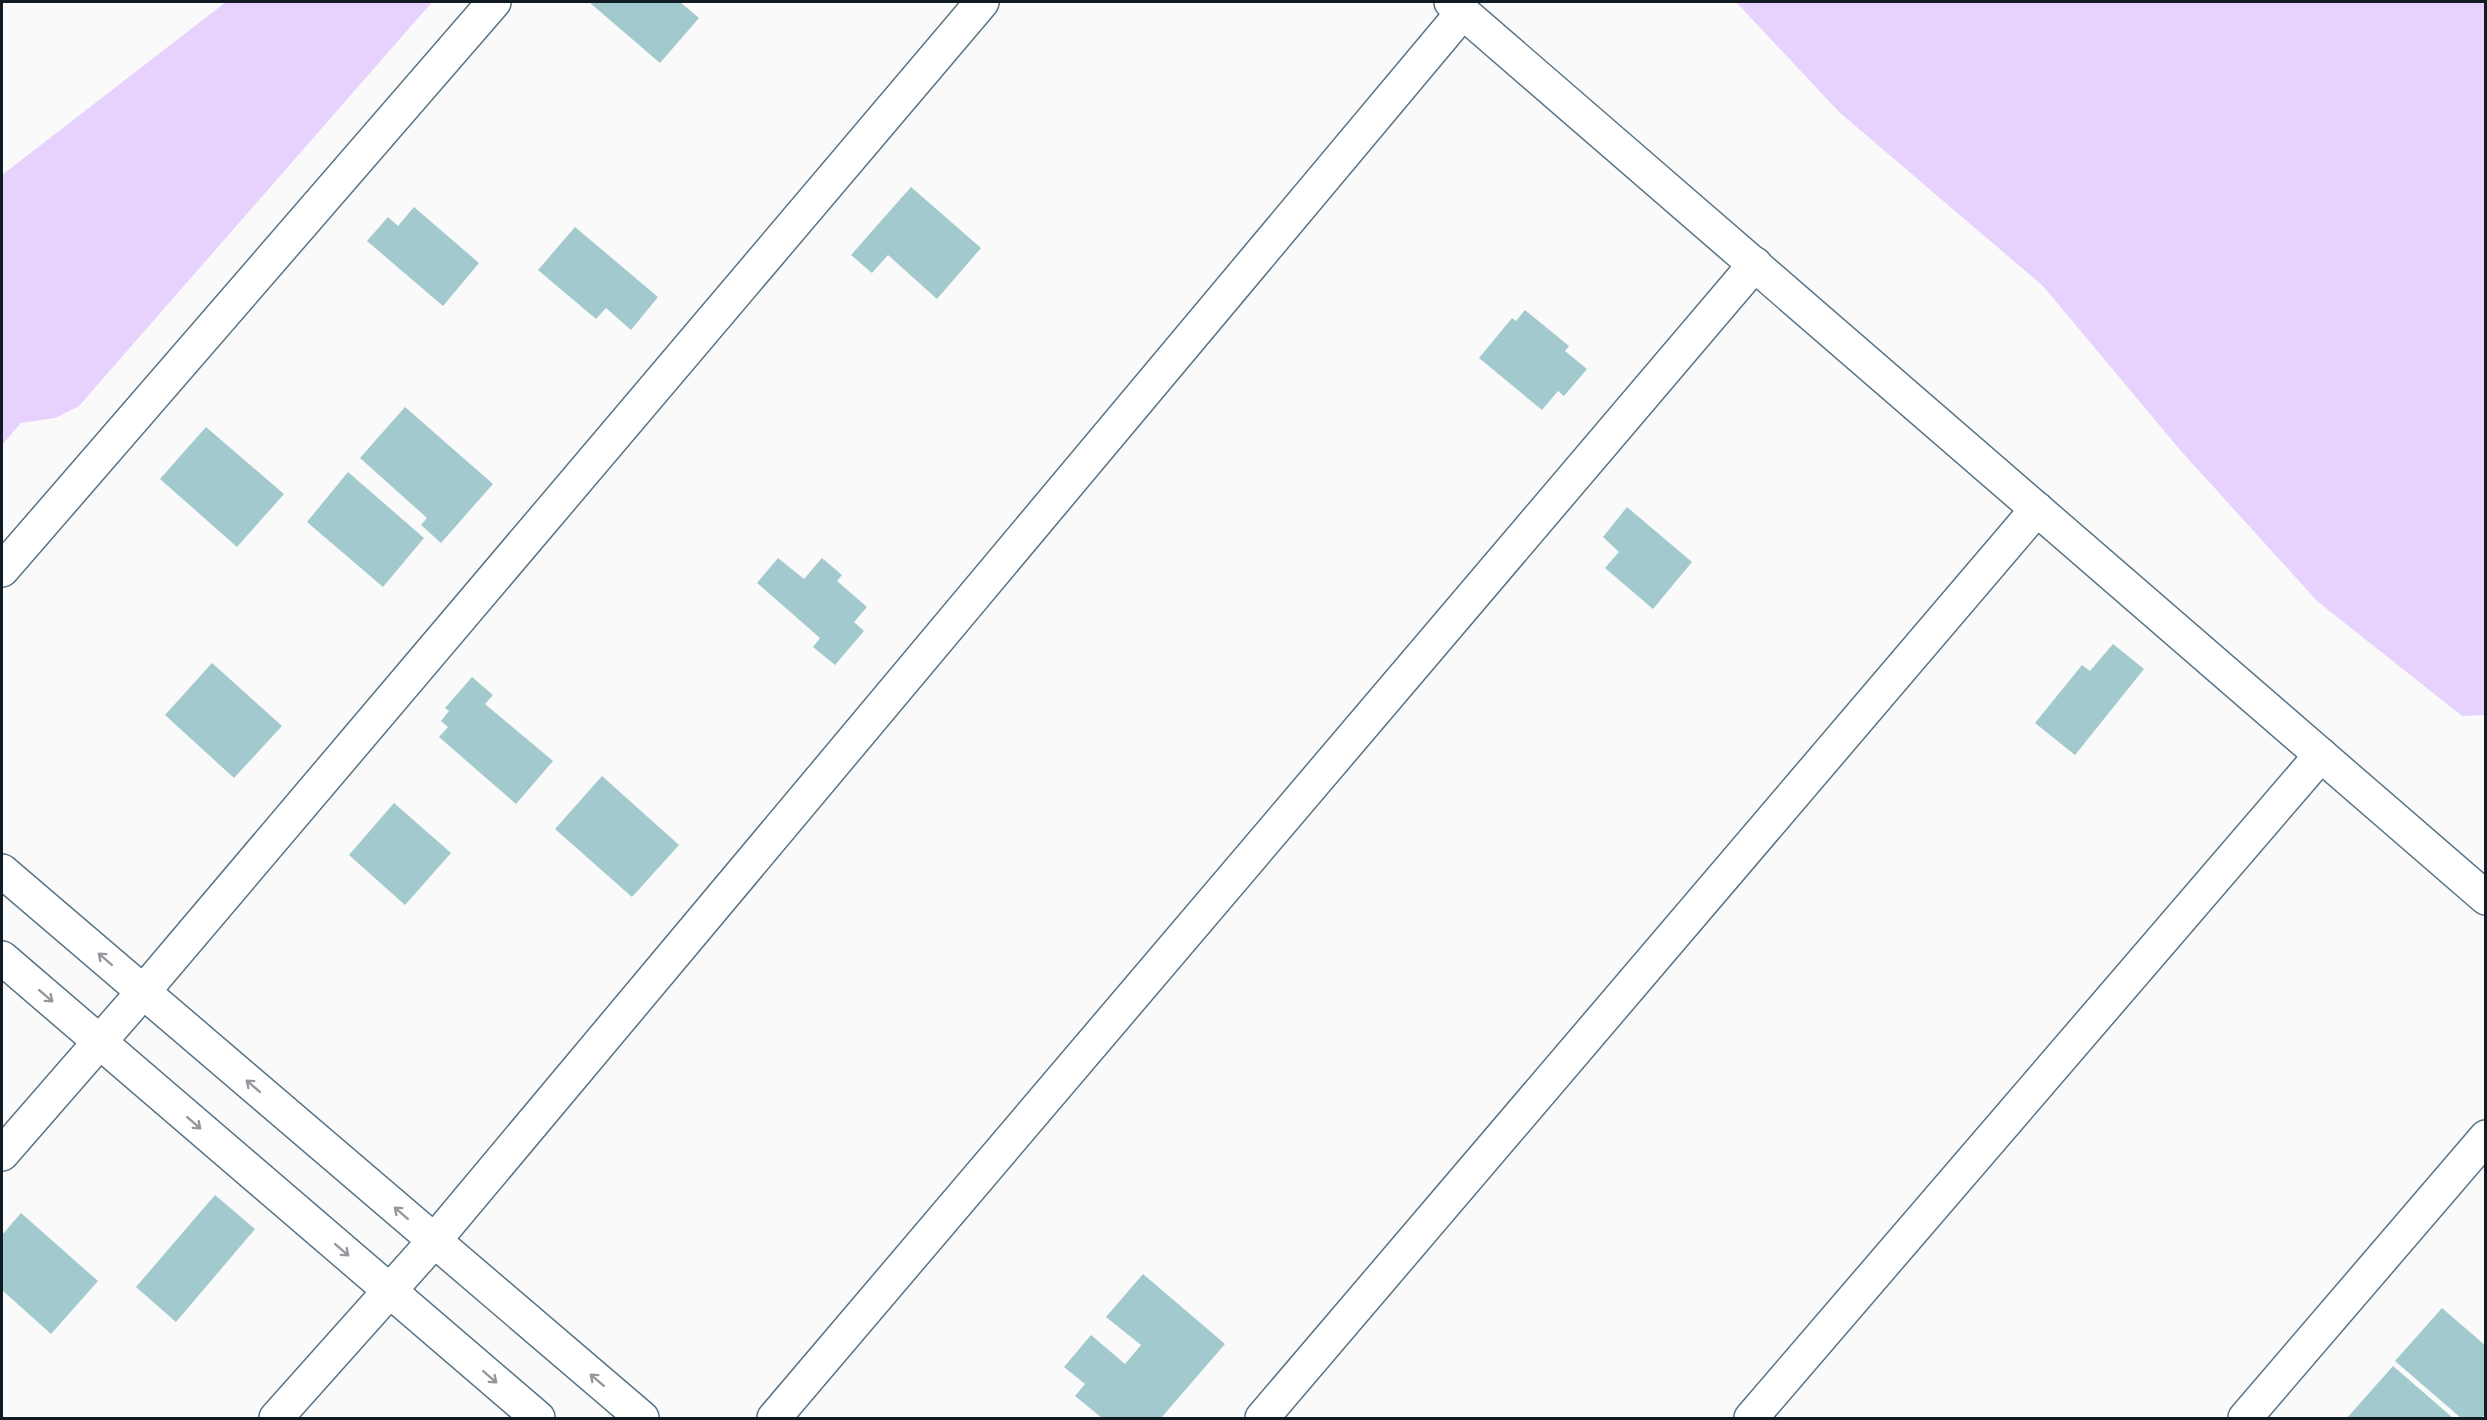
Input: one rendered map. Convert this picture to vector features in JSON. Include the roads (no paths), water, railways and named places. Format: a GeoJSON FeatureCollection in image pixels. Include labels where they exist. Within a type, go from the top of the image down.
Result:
{"type":"FeatureCollection","features":[{"type":"Feature","properties":{"kind":"street"},"geometry":{"type":"LineString","coordinates":[[2,570],[494,2]]}},
{"type":"Feature","properties":{"kind":"street"},"geometry":{"type":"LineString","coordinates":[[2,1154],[143,992],[982,2]]}},
{"type":"Feature","properties":{"kind":"street"},"geometry":{"type":"LineString","coordinates":[[276,1419],[434,1241],[1457,7],[2486,898]]}},
{"type":"Feature","properties":{"kind":"street"},"geometry":{"type":"LineString","coordinates":[[774,1419],[1755,264]]}},
{"type":"Feature","properties":{"kind":"street"},"geometry":{"type":"LineString","coordinates":[[1262,1419],[2037,509]]}},
{"type":"Feature","properties":{"kind":"street"},"geometry":{"type":"LineString","coordinates":[[1751,1419],[2321,755]]}},
{"type":"Feature","properties":{"kind":"street"},"geometry":{"type":"LineString","coordinates":[[2,871],[642,1419]]}},
{"type":"Feature","properties":{"kind":"street"},"geometry":{"type":"LineString","coordinates":[[2,958],[538,1419]]}},
{"type":"Feature","properties":{"kind":"street"},"geometry":{"type":"LineString","coordinates":[[2245,1419],[2486,1137]]}}]}
